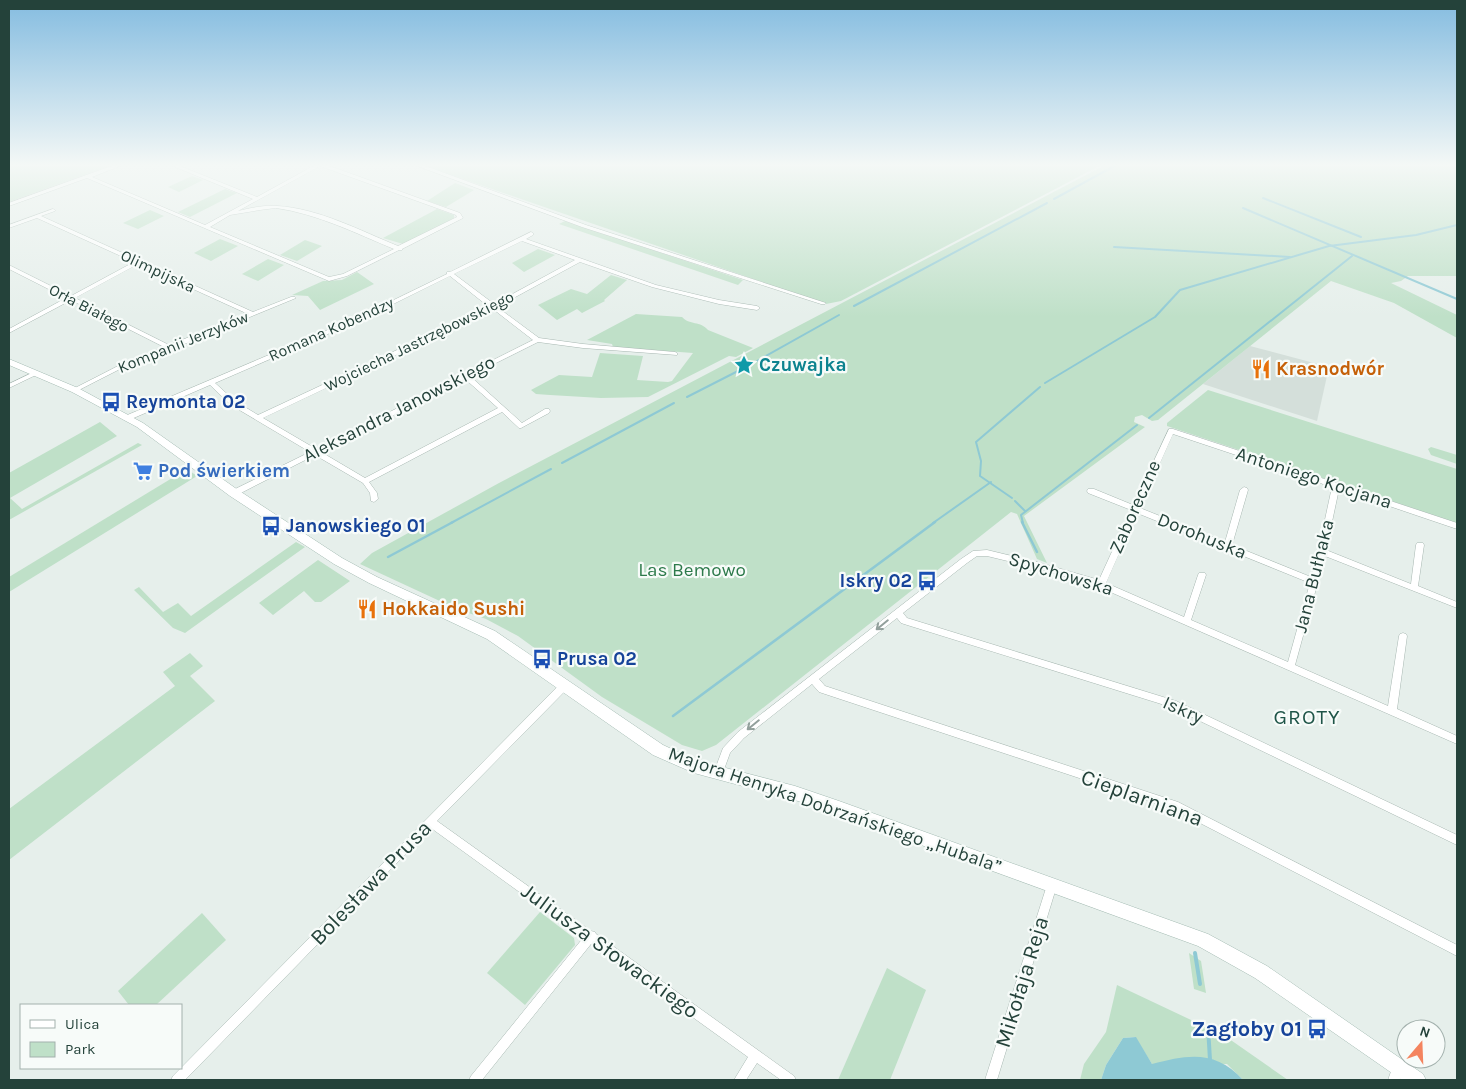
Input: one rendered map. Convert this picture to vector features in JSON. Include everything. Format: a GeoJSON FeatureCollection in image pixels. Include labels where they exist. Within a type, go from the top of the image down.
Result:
{"type":"FeatureCollection","features":[{"type":"Feature","properties":{"kind":"street"},"geometry":{"type":"LineString","coordinates":[[9,227],[39,215]]}},
{"type":"Feature","properties":{"kind":"street"},"geometry":{"type":"LineString","coordinates":[[175,215],[332,279],[345,275],[457,221],[460,217],[454,215]]}},
{"type":"Feature","properties":{"kind":"street"},"geometry":{"type":"LineString","coordinates":[[205,228],[229,215]]}},
{"type":"Feature","properties":{"kind":"street"},"geometry":{"type":"LineString","coordinates":[[309,215],[400,249]]}},
{"type":"Feature","properties":{"kind":"street"},"geometry":{"type":"LineString","coordinates":[[553,215],[823,303]]}},
{"type":"Feature","properties":{"kind":"street","name":"Olimpijska"},"geometry":{"type":"LineString","coordinates":[[36,216],[252,314]]}},
{"type":"Feature","properties":{"kind":"street","name":"Romana Kobendzy"},"geometry":{"type":"LineString","coordinates":[[127,418],[366,316],[513,241],[531,234]]}},
{"type":"Feature","properties":{"kind":"street"},"geometry":{"type":"LineString","coordinates":[[522,239],[658,288],[719,302],[757,308]]}},
{"type":"Feature","properties":{"kind":"street","name":"Wojciecha Jastrzębowskiego"},"geometry":{"type":"LineString","coordinates":[[257,418],[493,307],[579,260]]}},
{"type":"Feature","properties":{"kind":"street"},"geometry":{"type":"LineString","coordinates":[[9,331],[138,262]]}},
{"type":"Feature","properties":{"kind":"street","name":"Orła Białego"},"geometry":{"type":"LineString","coordinates":[[9,267],[170,348]]}},
{"type":"Feature","properties":{"kind":"street"},"geometry":{"type":"LineString","coordinates":[[449,273],[537,340],[675,354]]}},
{"type":"Feature","properties":{"kind":"street","name":"Kompanii Jerzyków"},"geometry":{"type":"LineString","coordinates":[[75,390],[118,368],[293,298]]}},
{"type":"Feature","properties":{"kind":"street","name":"Aleksandra Janowskiego"},"geometry":{"type":"LineString","coordinates":[[234,493],[537,340]]}},
{"type":"Feature","properties":{"kind":"street","name":"Majora Henryka Dobrzańskiego „Hubala”"},"geometry":{"type":"LineString","coordinates":[[9,362],[75,390],[127,418],[234,493],[361,574],[491,635],[658,750],[680,761],[795,793],[1174,928],[1231,954],[1293,993],[1396,1074],[1417,1080]]}},
{"type":"Feature","properties":{"kind":"street"},"geometry":{"type":"LineString","coordinates":[[9,386],[36,373]]}},
{"type":"Feature","properties":{"kind":"street"},"geometry":{"type":"LineString","coordinates":[[466,376],[521,426],[548,411]]}},
{"type":"Feature","properties":{"kind":"street"},"geometry":{"type":"LineString","coordinates":[[211,382],[233,403],[312,452],[365,481],[373,493],[374,499]]}},
{"type":"Feature","properties":{"kind":"street"},"geometry":{"type":"LineString","coordinates":[[365,481],[502,409]]}},
{"type":"Feature","properties":{"kind":"street","name":"Antoniego Kocjana"},"geometry":{"type":"LineString","coordinates":[[1171,431],[1457,526]]}},
{"type":"Feature","properties":{"kind":"street","name":"Zaboreczne"},"geometry":{"type":"LineString","coordinates":[[1101,584],[1171,431]]}},
{"type":"Feature","properties":{"kind":"street","name":"Jana Bułhaka"},"geometry":{"type":"LineString","coordinates":[[1291,666],[1322,552],[1336,485]]}},
{"type":"Feature","properties":{"kind":"street"},"geometry":{"type":"LineString","coordinates":[[1228,546],[1244,490]]}},
{"type":"Feature","properties":{"kind":"street","name":"Dorohuska"},"geometry":{"type":"LineString","coordinates":[[1091,491],[1313,581]]}},
{"type":"Feature","properties":{"kind":"street"},"geometry":{"type":"LineString","coordinates":[[1414,588],[1420,545]]}},
{"type":"Feature","properties":{"kind":"street"},"geometry":{"type":"LineString","coordinates":[[1322,552],[1457,605]]}},
{"type":"Feature","properties":{"kind":"street","name":"Spychowska"},"geometry":{"type":"LineString","coordinates":[[719,772],[732,744],[898,612],[976,554],[999,556],[1101,584],[1187,620],[1457,740]]}},
{"type":"Feature","properties":{"kind":"street"},"geometry":{"type":"LineString","coordinates":[[1187,620],[1202,575]]}},
{"type":"Feature","properties":{"kind":"street","name":"Iskry"},"geometry":{"type":"LineString","coordinates":[[898,612],[904,621],[1150,695],[1173,704],[1457,840]]}},
{"type":"Feature","properties":{"kind":"street"},"geometry":{"type":"LineString","coordinates":[[1392,711],[1402,636]]}},
{"type":"Feature","properties":{"kind":"street","name":"Cieplarniana"},"geometry":{"type":"LineString","coordinates":[[814,680],[822,689],[1175,806],[1457,951]]}},
{"type":"Feature","properties":{"kind":"street","name":"Bolesława Prusa"},"geometry":{"type":"LineString","coordinates":[[177,1080],[565,685]]}},
{"type":"Feature","properties":{"kind":"street","name":"Juliusza Słowackiego"},"geometry":{"type":"LineString","coordinates":[[430,822],[790,1080]]}},
{"type":"Feature","properties":{"kind":"street","name":"Mikołaja Reja"},"geometry":{"type":"LineString","coordinates":[[991,1080],[1052,885]]}},
{"type":"Feature","properties":{"kind":"street"},"geometry":{"type":"LineString","coordinates":[[475,1080],[591,936]]}},
{"type":"Feature","properties":{"kind":"street"},"geometry":{"type":"LineString","coordinates":[[740,1080],[755,1055]]}},
{"type":"Feature","properties":{"kind":"shaded area"},"geometry":{"type":"Polygon","coordinates":[[[1250,346],[1329,367],[1317,421],[1203,384],[1250,346]]]}},
{"type":"Feature","properties":{"kind":"green space"},"geometry":{"type":"Polygon","coordinates":[[[140,215],[164,216],[138,229],[123,223],[140,215]]]}},
{"type":"Feature","properties":{"kind":"green space"},"geometry":{"type":"Polygon","coordinates":[[[426,215],[454,215],[454,219],[403,244],[383,238],[426,215]]]}},
{"type":"Feature","properties":{"kind":"green space"},"geometry":{"type":"Polygon","coordinates":[[[567,215],[1006,215],[841,301],[826,304],[567,215]]]}},
{"type":"Feature","properties":{"kind":"green space","name":"Las Bemowo"},"geometry":{"type":"Polygon","coordinates":[[[1010,215],[1457,215],[1457,276],[1408,276],[1401,281],[1391,283],[1457,315],[1457,338],[1394,303],[1331,281],[1158,420],[1152,421],[1142,415],[1135,417],[1134,422],[1145,427],[1024,516],[1047,563],[1037,559],[1017,514],[1011,512],[716,745],[702,751],[682,745],[602,697],[518,636],[486,619],[457,609],[360,564],[372,553],[499,483],[1010,215]]]}},
{"type":"Feature","properties":{"kind":"green space"},"geometry":{"type":"Polygon","coordinates":[[[565,221],[743,280],[738,285],[559,224],[565,221]]]}},
{"type":"Feature","properties":{"kind":"green space"},"geometry":{"type":"Polygon","coordinates":[[[220,239],[238,246],[211,261],[194,253],[220,239]]]}},
{"type":"Feature","properties":{"kind":"green space"},"geometry":{"type":"Polygon","coordinates":[[[305,240],[322,246],[297,261],[280,255],[305,240]]]}},
{"type":"Feature","properties":{"kind":"green space"},"geometry":{"type":"Polygon","coordinates":[[[538,249],[555,255],[524,272],[512,263],[538,249]]]}},
{"type":"Feature","properties":{"kind":"green space"},"geometry":{"type":"Polygon","coordinates":[[[268,259],[284,265],[258,281],[242,274],[268,259]]]}},
{"type":"Feature","properties":{"kind":"green space"},"geometry":{"type":"Polygon","coordinates":[[[357,272],[374,284],[320,310],[308,296],[292,295],[323,281],[342,280],[357,272]]]}},
{"type":"Feature","properties":{"kind":"green space"},"geometry":{"type":"Polygon","coordinates":[[[611,275],[627,280],[605,301],[582,313],[577,309],[557,320],[538,305],[571,289],[587,294],[611,275]]]}},
{"type":"Feature","properties":{"kind":"green space"},"geometry":{"type":"Polygon","coordinates":[[[636,314],[682,317],[702,325],[708,330],[753,348],[736,357],[729,356],[648,397],[601,398],[550,395],[536,394],[531,390],[559,375],[592,377],[600,353],[643,356],[637,380],[672,381],[693,353],[613,347],[612,344],[587,340],[636,314]]]}},
{"type":"Feature","properties":{"kind":"green space"},"geometry":{"type":"Polygon","coordinates":[[[1208,390],[1457,469],[1457,523],[1167,426],[1167,423],[1208,390]]]}},
{"type":"Feature","properties":{"kind":"green space"},"geometry":{"type":"Polygon","coordinates":[[[100,422],[117,436],[10,498],[22,509],[138,443],[142,445],[9,520],[9,473],[100,422]]]}},
{"type":"Feature","properties":{"kind":"green space"},"geometry":{"type":"Polygon","coordinates":[[[1431,447],[1457,455],[1457,464],[1431,455],[1428,449],[1431,447]]]}},
{"type":"Feature","properties":{"kind":"green space"},"geometry":{"type":"Polygon","coordinates":[[[187,469],[197,476],[9,592],[9,577],[187,469]]]}},
{"type":"Feature","properties":{"kind":"green space"},"geometry":{"type":"Polygon","coordinates":[[[296,542],[305,547],[185,633],[173,628],[134,590],[139,587],[163,612],[178,603],[191,616],[296,542]]]}},
{"type":"Feature","properties":{"kind":"green space"},"geometry":{"type":"Polygon","coordinates":[[[318,560],[350,581],[321,602],[315,602],[304,591],[273,615],[259,603],[318,560]]]}},
{"type":"Feature","properties":{"kind":"green space"},"geometry":{"type":"Polygon","coordinates":[[[190,653],[203,666],[190,676],[215,701],[9,860],[9,809],[175,686],[163,672],[190,653]]]}},
{"type":"Feature","properties":{"kind":"green space"},"geometry":{"type":"Polygon","coordinates":[[[540,912],[574,938],[575,945],[525,1005],[487,973],[540,912]]]}},
{"type":"Feature","properties":{"kind":"green space"},"geometry":{"type":"Polygon","coordinates":[[[202,913],[226,940],[157,1004],[128,1004],[118,991],[202,913]]]}},
{"type":"Feature","properties":{"kind":"green space"},"geometry":{"type":"Polygon","coordinates":[[[1189,953],[1201,961],[1206,993],[1194,989],[1189,953]]]}},
{"type":"Feature","properties":{"kind":"green space"},"geometry":{"type":"Polygon","coordinates":[[[887,968],[926,990],[890,1080],[838,1080],[887,968]]]}},
{"type":"Feature","properties":{"kind":"green space"},"geometry":{"type":"Polygon","coordinates":[[[1117,985],[1225,1036],[1288,1080],[1243,1080],[1227,1064],[1152,1064],[1135,1037],[1123,1038],[1106,1065],[1101,1080],[1080,1080],[1084,1064],[1106,1032],[1117,985]]]}},
{"type":"Feature","properties":{"kind":"water"},"geometry":{"type":"Polygon","coordinates":[[[1136,1037],[1152,1064],[1178,1058],[1201,1057],[1223,1063],[1243,1080],[1101,1080],[1106,1065],[1123,1038],[1136,1037]]]}},
{"type":"Feature","properties":{"kind":"waterway"},"geometry":{"type":"LineString","coordinates":[[854,306],[1025,215]]}},
{"type":"Feature","properties":{"kind":"waterway"},"geometry":{"type":"LineString","coordinates":[[1259,215],[1332,246]]}},
{"type":"Feature","properties":{"kind":"waterway"},"geometry":{"type":"LineString","coordinates":[[1305,215],[1361,237]]}},
{"type":"Feature","properties":{"kind":"waterway"},"geometry":{"type":"LineString","coordinates":[[1332,246],[1416,235],[1457,225]]}},
{"type":"Feature","properties":{"kind":"waterway"},"geometry":{"type":"LineString","coordinates":[[1045,383],[1155,317],[1180,290],[1332,246]]}},
{"type":"Feature","properties":{"kind":"waterway"},"geometry":{"type":"LineString","coordinates":[[1332,246],[1457,299]]}},
{"type":"Feature","properties":{"kind":"waterway"},"geometry":{"type":"LineString","coordinates":[[1114,247],[1290,257]]}},
{"type":"Feature","properties":{"kind":"waterway"},"geometry":{"type":"LineString","coordinates":[[1149,418],[1352,256]]}},
{"type":"Feature","properties":{"kind":"waterway"},"geometry":{"type":"LineString","coordinates":[[757,361],[839,315]]}},
{"type":"Feature","properties":{"kind":"waterway"},"geometry":{"type":"LineString","coordinates":[[687,397],[738,371]]}},
{"type":"Feature","properties":{"kind":"waterway"},"geometry":{"type":"LineString","coordinates":[[990,483],[980,476],[981,461],[976,442],[1040,387]]}},
{"type":"Feature","properties":{"kind":"waterway"},"geometry":{"type":"LineString","coordinates":[[562,463],[674,403]]}},
{"type":"Feature","properties":{"kind":"waterway"},"geometry":{"type":"LineString","coordinates":[[1023,523],[1021,515],[1137,425]]}},
{"type":"Feature","properties":{"kind":"waterway"},"geometry":{"type":"LineString","coordinates":[[451,523],[551,469]]}},
{"type":"Feature","properties":{"kind":"waterway"},"geometry":{"type":"LineString","coordinates":[[933,523],[990,483]]}},
{"type":"Feature","properties":{"kind":"waterway"},"geometry":{"type":"LineString","coordinates":[[990,483],[1012,498]]}},
{"type":"Feature","properties":{"kind":"waterway"},"geometry":{"type":"LineString","coordinates":[[1015,501],[1025,511]]}},
{"type":"Feature","properties":{"kind":"waterway"},"geometry":{"type":"LineString","coordinates":[[388,557],[453,522]]}},
{"type":"Feature","properties":{"kind":"waterway"},"geometry":{"type":"LineString","coordinates":[[673,716],[935,522]]}},
{"type":"Feature","properties":{"kind":"waterway"},"geometry":{"type":"LineString","coordinates":[[1022,522],[1037,552]]}},
{"type":"Feature","properties":{"kind":"waterway"},"geometry":{"type":"LineString","coordinates":[[1195,953],[1200,984]]}},
{"type":"Feature","properties":{"kind":"waterway"},"geometry":{"type":"LineString","coordinates":[[1208,1027],[1210,1060]]}},
{"type":"Feature","properties":{"kind":"place","name":"Czuwajka"},"geometry":{"type":"Point","coordinates":[744,365]}},
{"type":"Feature","properties":{"kind":"place","name":"Krasnodwór"},"geometry":{"type":"Point","coordinates":[1261,369]}},
{"type":"Feature","properties":{"kind":"place","name":"Reymonta 02"},"geometry":{"type":"Point","coordinates":[111,402]}},
{"type":"Feature","properties":{"kind":"place","name":"Pod świerkiem"},"geometry":{"type":"Point","coordinates":[143,471]}},
{"type":"Feature","properties":{"kind":"place","name":"Janowskiego 01"},"geometry":{"type":"Point","coordinates":[271,526]}},
{"type":"Feature","properties":{"kind":"place","name":"Iskry 02"},"geometry":{"type":"Point","coordinates":[927,581]}},
{"type":"Feature","properties":{"kind":"place","name":"Hokkaido Sushi"},"geometry":{"type":"Point","coordinates":[367,609]}},
{"type":"Feature","properties":{"kind":"place","name":"Prusa 02"},"geometry":{"type":"Point","coordinates":[542,659]}},
{"type":"Feature","properties":{"kind":"place","name":"Zagłoby 01"},"geometry":{"type":"Point","coordinates":[1317,1029]}},
{"type":"Feature","properties":{"kind":"district","name":"GROTY"},"geometry":{"type":"Point","coordinates":[1307,717]}}]}
